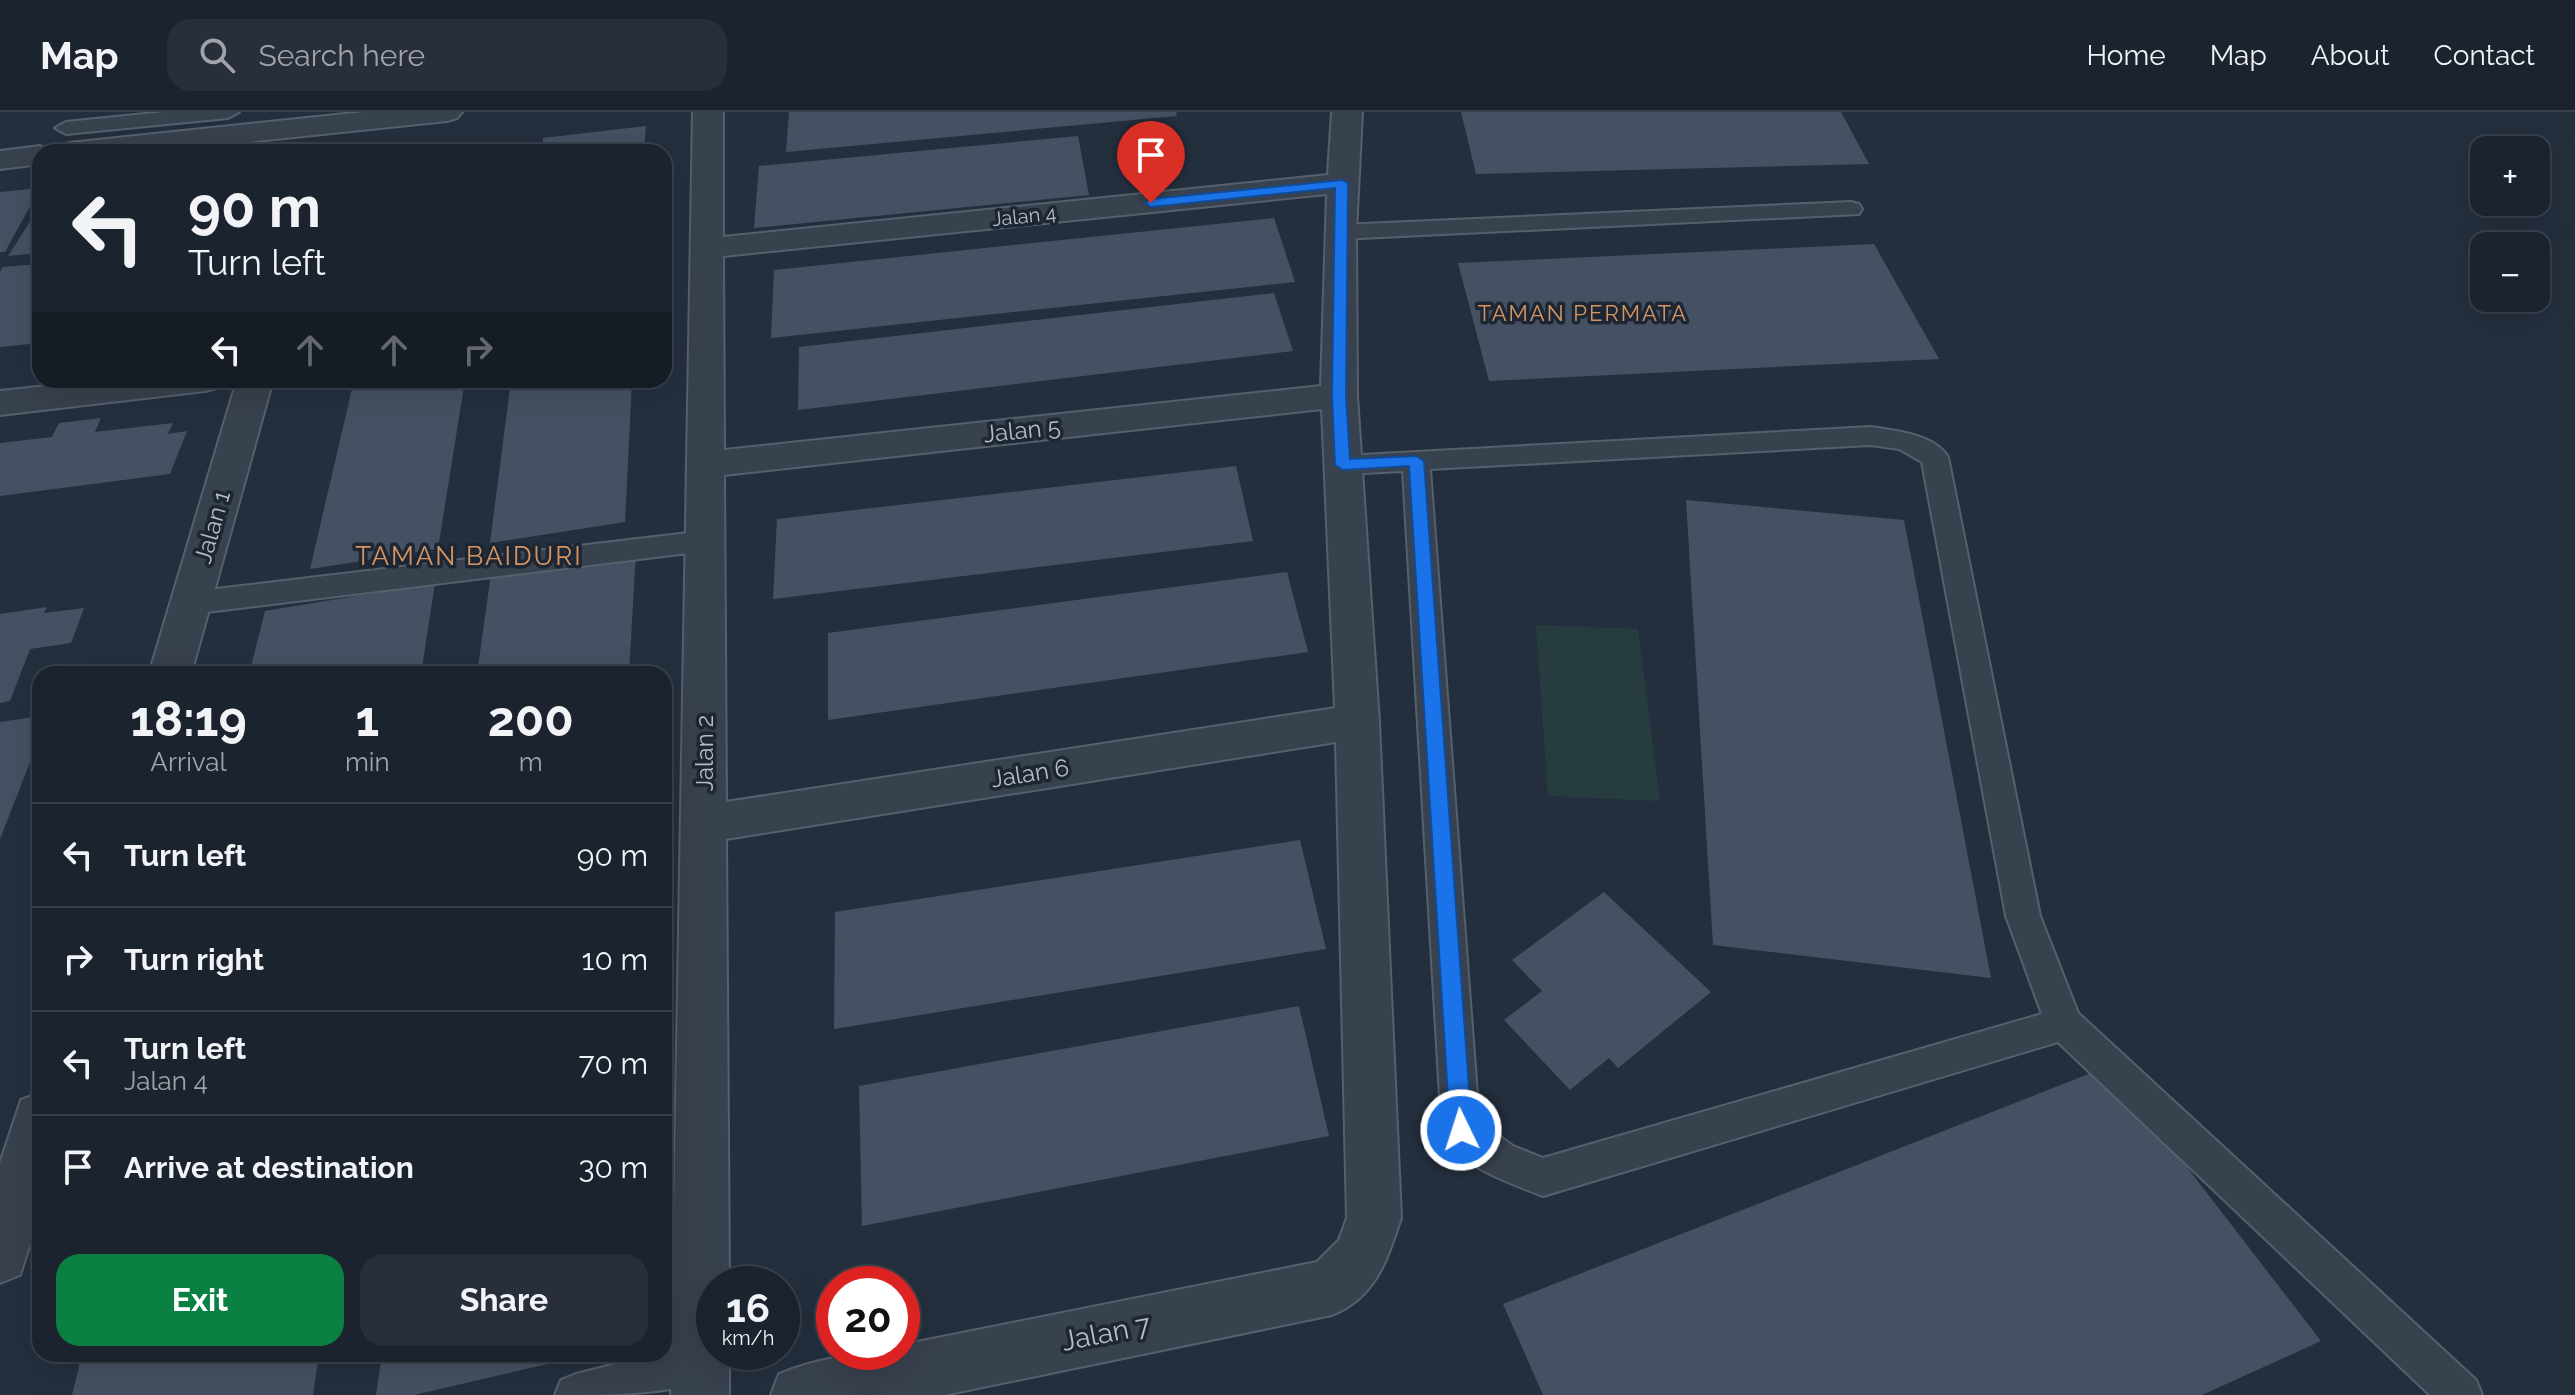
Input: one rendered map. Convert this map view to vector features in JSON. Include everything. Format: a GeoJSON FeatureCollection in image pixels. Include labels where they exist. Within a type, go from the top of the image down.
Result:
{"type":"FeatureCollection","features":[{"type":"Feature","properties":{"kind":"street"},"geometry":{"type":"LineString","coordinates":[[67,140],[447,112]]}},
{"type":"Feature","properties":{"kind":"street","name":"Jalan 2"},"geometry":{"type":"LineString","coordinates":[[700,1379],[708,112]]}},
{"type":"Feature","properties":{"kind":"street"},"geometry":{"type":"LineString","coordinates":[[1347,112],[1340,232],[1339,396],[1357,722]]}},
{"type":"Feature","properties":{"kind":"street"},"geometry":{"type":"LineString","coordinates":[[318,144],[324,123]]}},
{"type":"Feature","properties":{"kind":"street"},"geometry":{"type":"LineString","coordinates":[[0,160],[32,156]]}},
{"type":"Feature","properties":{"kind":"street","name":"Jalan 4"},"geometry":{"type":"LineString","coordinates":[[707,248],[1342,183]]}},
{"type":"Feature","properties":{"kind":"street"},"geometry":{"type":"LineString","coordinates":[[0,403],[134,388]]}},
{"type":"Feature","properties":{"kind":"street","name":"Jalan 1"},"geometry":{"type":"LineString","coordinates":[[172,666],[253,388]]}},
{"type":"Feature","properties":{"kind":"street","name":"Jalan 5"},"geometry":{"type":"LineString","coordinates":[[705,465],[1339,396]]}},
{"type":"Feature","properties":{"kind":"street","name":"Jalan 6"},"geometry":{"type":"LineString","coordinates":[[703,824],[1357,722]]}},
{"type":"Feature","properties":{"kind":"street","name":"Jalan 7"},"geometry":{"type":"LineString","coordinates":[[800,1395],[1332,1287],[1360,1258],[1374,1218],[1357,722]]}},
{"type":"Feature","properties":{"kind":"street"},"geometry":{"type":"LineString","coordinates":[[0,1255],[32,1145]]}},
{"type":"Feature","properties":{"kind":"lane"},"geometry":{"type":"LineString","coordinates":[[67,140],[228,112]]}},
{"type":"Feature","properties":{"kind":"lane"},"geometry":{"type":"LineString","coordinates":[[1340,232],[1851,209]]}},
{"type":"Feature","properties":{"kind":"lane"},"geometry":{"type":"LineString","coordinates":[[1343,465],[1871,436],[1905,441],[1935,457],[2023,916],[2064,1024],[2461,1395]]}},
{"type":"Feature","properties":{"kind":"lane"},"geometry":{"type":"LineString","coordinates":[[1416,461],[1461,1130],[1499,1159],[1543,1177],[2064,1024]]}},
{"type":"Feature","properties":{"kind":"lane"},"geometry":{"type":"LineString","coordinates":[[190,603],[705,541]]}},
{"type":"Feature","properties":{"kind":"lane"},"geometry":{"type":"LineString","coordinates":[[576,1395],[700,1379]]}},
{"type":"Feature","properties":{"kind":"green space"},"geometry":{"type":"Polygon","coordinates":[[[1536,625],[1638,629],[1660,801],[1548,796],[1536,625]]]}},
{"type":"Feature","properties":{"kind":"building"},"geometry":{"type":"Polygon","coordinates":[[[789,112],[1176,112],[1177,116],[786,152],[789,112]]]}},
{"type":"Feature","properties":{"kind":"building"},"geometry":{"type":"Polygon","coordinates":[[[1461,112],[1841,112],[1869,164],[1476,174],[1461,112]]]}},
{"type":"Feature","properties":{"kind":"building"},"geometry":{"type":"Polygon","coordinates":[[[646,126],[645,144],[543,144],[543,138],[646,126]]]}},
{"type":"Feature","properties":{"kind":"building"},"geometry":{"type":"Polygon","coordinates":[[[1078,136],[1089,195],[754,228],[759,166],[1078,136]]]}},
{"type":"Feature","properties":{"kind":"building"},"geometry":{"type":"Polygon","coordinates":[[[32,189],[32,203],[5,252],[0,252],[0,192],[32,189]]]}},
{"type":"Feature","properties":{"kind":"building"},"geometry":{"type":"Polygon","coordinates":[[[32,218],[32,254],[8,256],[32,218]]]}},
{"type":"Feature","properties":{"kind":"building"},"geometry":{"type":"Polygon","coordinates":[[[1274,218],[1295,282],[771,338],[774,270],[1274,218]]]}},
{"type":"Feature","properties":{"kind":"building"},"geometry":{"type":"Polygon","coordinates":[[[1874,244],[1939,359],[1489,381],[1458,263],[1874,244]]]}},
{"type":"Feature","properties":{"kind":"building"},"geometry":{"type":"Polygon","coordinates":[[[32,265],[32,344],[0,347],[0,272],[3,267],[32,265]]]}},
{"type":"Feature","properties":{"kind":"building"},"geometry":{"type":"Polygon","coordinates":[[[1274,293],[1293,351],[798,410],[799,347],[1274,293]]]}},
{"type":"Feature","properties":{"kind":"building"},"geometry":{"type":"Polygon","coordinates":[[[352,388],[464,388],[438,549],[310,569],[352,388]]]}},
{"type":"Feature","properties":{"kind":"building"},"geometry":{"type":"Polygon","coordinates":[[[510,388],[632,388],[625,522],[490,543],[510,388]]]}},
{"type":"Feature","properties":{"kind":"building"},"geometry":{"type":"Polygon","coordinates":[[[101,418],[95,432],[173,423],[168,434],[187,431],[170,474],[0,496],[0,443],[52,437],[59,423],[101,418]]]}},
{"type":"Feature","properties":{"kind":"building"},"geometry":{"type":"Polygon","coordinates":[[[1236,466],[1253,541],[773,599],[777,519],[1236,466]]]}},
{"type":"Feature","properties":{"kind":"building"},"geometry":{"type":"Polygon","coordinates":[[[1686,500],[1904,520],[1991,978],[1713,945],[1686,500]]]}},
{"type":"Feature","properties":{"kind":"building"},"geometry":{"type":"Polygon","coordinates":[[[636,551],[629,666],[478,666],[491,574],[636,551]]]}},
{"type":"Feature","properties":{"kind":"building"},"geometry":{"type":"Polygon","coordinates":[[[1287,572],[1308,652],[828,720],[828,633],[1287,572]]]}},
{"type":"Feature","properties":{"kind":"building"},"geometry":{"type":"Polygon","coordinates":[[[435,583],[422,666],[251,666],[265,611],[435,583]]]}},
{"type":"Feature","properties":{"kind":"building"},"geometry":{"type":"Polygon","coordinates":[[[47,607],[44,613],[84,608],[71,643],[30,649],[10,701],[0,703],[0,614],[47,607]]]}},
{"type":"Feature","properties":{"kind":"building"},"geometry":{"type":"Polygon","coordinates":[[[32,717],[32,757],[0,839],[0,722],[32,717]]]}},
{"type":"Feature","properties":{"kind":"building"},"geometry":{"type":"Polygon","coordinates":[[[1300,840],[1326,949],[834,1029],[835,912],[1300,840]]]}},
{"type":"Feature","properties":{"kind":"building"},"geometry":{"type":"Polygon","coordinates":[[[1604,892],[1711,992],[1618,1068],[1609,1058],[1570,1090],[1504,1020],[1542,991],[1512,960],[1604,892]]]}},
{"type":"Feature","properties":{"kind":"building"},"geometry":{"type":"Polygon","coordinates":[[[1299,1006],[1329,1136],[862,1226],[859,1086],[1299,1006]]]}},
{"type":"Feature","properties":{"kind":"building"},"geometry":{"type":"Polygon","coordinates":[[[2109,1066],[2321,1341],[2202,1395],[1543,1395],[1503,1304],[2109,1066]]]}},
{"type":"Feature","properties":{"kind":"building"},"geometry":{"type":"Polygon","coordinates":[[[80,1362],[318,1362],[313,1395],[72,1395],[80,1362]]]}},
{"type":"Feature","properties":{"kind":"building"},"geometry":{"type":"Polygon","coordinates":[[[381,1362],[556,1362],[414,1395],[376,1395],[381,1362]]]}},
{"type":"Feature","properties":{"kind":"district","name":"TAMAN PERMATA"},"geometry":{"type":"Point","coordinates":[1583,313]}},
{"type":"Feature","properties":{"kind":"district","name":"TAMAN BAIDURI"},"geometry":{"type":"Point","coordinates":[469,556]}},
{"type":"Feature","properties":{"kind":"route"},"geometry":{"type":"LineString","coordinates":[[1151,203],[1342,183],[1339,396],[1343,465],[1416,461],[1461,1130]]}}]}
